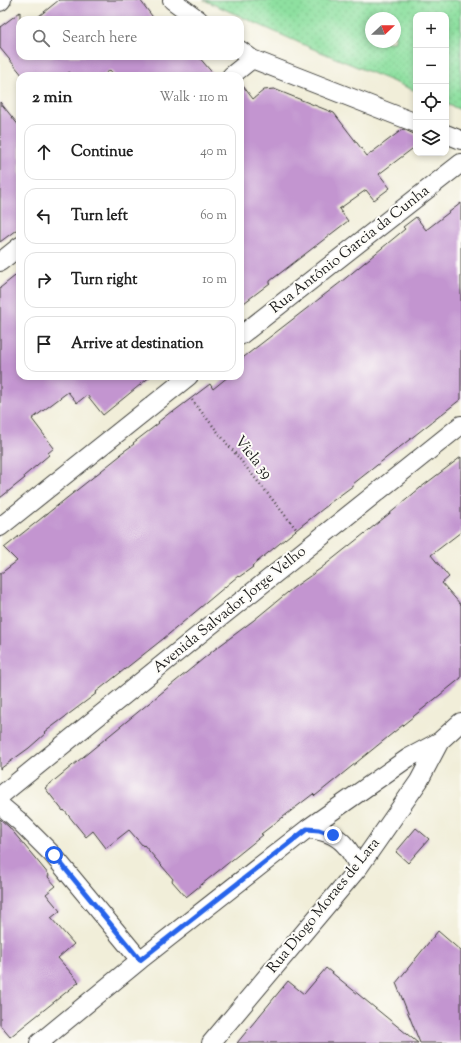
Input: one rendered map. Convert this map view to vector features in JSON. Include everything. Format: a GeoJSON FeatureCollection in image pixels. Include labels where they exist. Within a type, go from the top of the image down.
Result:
{"type":"FeatureCollection","features":[{"type":"Feature","properties":{"kind":"street"},"geometry":{"type":"LineString","coordinates":[[172,0],[194,16]]}},
{"type":"Feature","properties":{"kind":"street"},"geometry":{"type":"LineString","coordinates":[[246,54],[413,122]]}},
{"type":"Feature","properties":{"kind":"street"},"geometry":{"type":"LineString","coordinates":[[234,72],[242,60]]}},
{"type":"Feature","properties":{"kind":"street"},"geometry":{"type":"LineString","coordinates":[[449,135],[461,140]]}},
{"type":"Feature","properties":{"kind":"street","name":"Rua Antônio Garcia da Cunha"},"geometry":{"type":"LineString","coordinates":[[244,333],[461,163]]}},
{"type":"Feature","properties":{"kind":"street"},"geometry":{"type":"LineString","coordinates":[[0,262],[16,249]]}},
{"type":"Feature","properties":{"kind":"street"},"geometry":{"type":"LineString","coordinates":[[0,527],[184,380]]}},
{"type":"Feature","properties":{"kind":"street","name":"Avenida Salvador Jorge Velho"},"geometry":{"type":"LineString","coordinates":[[0,796],[461,425]]}},
{"type":"Feature","properties":{"kind":"street"},"geometry":{"type":"LineString","coordinates":[[39,1043],[140,960],[307,829],[408,758],[440,741],[461,722]]}},
{"type":"Feature","properties":{"kind":"street","name":"Rua Diogo Moraes de Lara"},"geometry":{"type":"LineString","coordinates":[[211,1043],[359,867],[419,781],[440,741]]}},
{"type":"Feature","properties":{"kind":"street"},"geometry":{"type":"LineString","coordinates":[[0,805],[54,855],[140,960]]}},
{"type":"Feature","properties":{"kind":"street"},"geometry":{"type":"LineString","coordinates":[[307,829],[319,830],[333,835],[344,844],[359,867]]}},
{"type":"Feature","properties":{"kind":"path","name":"Viela 39"},"geometry":{"type":"LineString","coordinates":[[184,380],[310,546]]}},
{"type":"Feature","properties":{"kind":"green space"},"geometry":{"type":"Polygon","coordinates":[[[204,0],[461,0],[461,110],[449,105],[449,12],[413,12],[413,90],[311,48],[244,18],[244,16],[240,16],[204,0]]]}},
{"type":"Feature","properties":{"kind":"building"},"geometry":{"type":"Polygon","coordinates":[[[59,0],[140,0],[152,16],[39,16],[59,0]]]}},
{"type":"Feature","properties":{"kind":"building"},"geometry":{"type":"Polygon","coordinates":[[[20,12],[20,16],[16,16],[16,60],[201,60],[212,72],[112,72],[110,70],[108,72],[20,72],[0,48],[0,27],[20,12]]]}},
{"type":"Feature","properties":{"kind":"building"},"geometry":{"type":"Polygon","coordinates":[[[244,87],[253,99],[264,90],[274,89],[334,113],[367,156],[403,129],[413,134],[413,148],[379,174],[390,188],[374,200],[366,190],[339,209],[348,221],[270,281],[270,283],[244,303],[244,87]]]}},
{"type":"Feature","properties":{"kind":"building"},"geometry":{"type":"Polygon","coordinates":[[[0,102],[16,122],[16,230],[0,242],[0,102]]]}},
{"type":"Feature","properties":{"kind":"building"},"geometry":{"type":"Polygon","coordinates":[[[461,203],[461,399],[301,526],[252,566],[253,567],[239,577],[238,576],[163,639],[96,692],[97,693],[45,732],[46,733],[29,748],[0,769],[0,574],[17,561],[4,548],[121,455],[120,454],[134,444],[133,443],[159,423],[158,422],[210,384],[213,389],[224,380],[244,380],[244,357],[341,282],[405,229],[403,227],[416,217],[426,230],[461,203]]]}},
{"type":"Feature","properties":{"kind":"building"},"geometry":{"type":"Polygon","coordinates":[[[16,275],[16,380],[146,380],[103,415],[87,395],[77,403],[68,392],[32,419],[54,448],[48,453],[49,455],[24,476],[25,478],[0,498],[0,288],[16,275]]]}},
{"type":"Feature","properties":{"kind":"building"},"geometry":{"type":"Polygon","coordinates":[[[461,457],[461,532],[431,555],[449,577],[442,583],[461,605],[461,678],[315,796],[313,794],[261,834],[263,835],[186,897],[172,881],[173,879],[129,830],[106,848],[93,831],[86,837],[45,788],[214,650],[293,588],[320,569],[420,488],[461,457]]]}},
{"type":"Feature","properties":{"kind":"building"},"geometry":{"type":"Polygon","coordinates":[[[0,819],[9,827],[35,858],[56,886],[46,894],[60,911],[51,918],[74,944],[58,958],[79,982],[10,1037],[0,1025],[0,819]]]}},
{"type":"Feature","properties":{"kind":"building"},"geometry":{"type":"Polygon","coordinates":[[[416,828],[429,839],[408,863],[396,852],[416,828]]]}},
{"type":"Feature","properties":{"kind":"building"},"geometry":{"type":"Polygon","coordinates":[[[438,931],[461,951],[461,1043],[420,1043],[396,983],[438,931]]]}},
{"type":"Feature","properties":{"kind":"building"},"geometry":{"type":"Polygon","coordinates":[[[326,968],[418,1043],[237,1043],[288,981],[304,994],[326,968]]]}},
{"type":"Feature","properties":{"kind":"route"},"geometry":{"type":"LineString","coordinates":[[54,855],[140,960],[307,829],[319,830],[333,835]]}}]}
